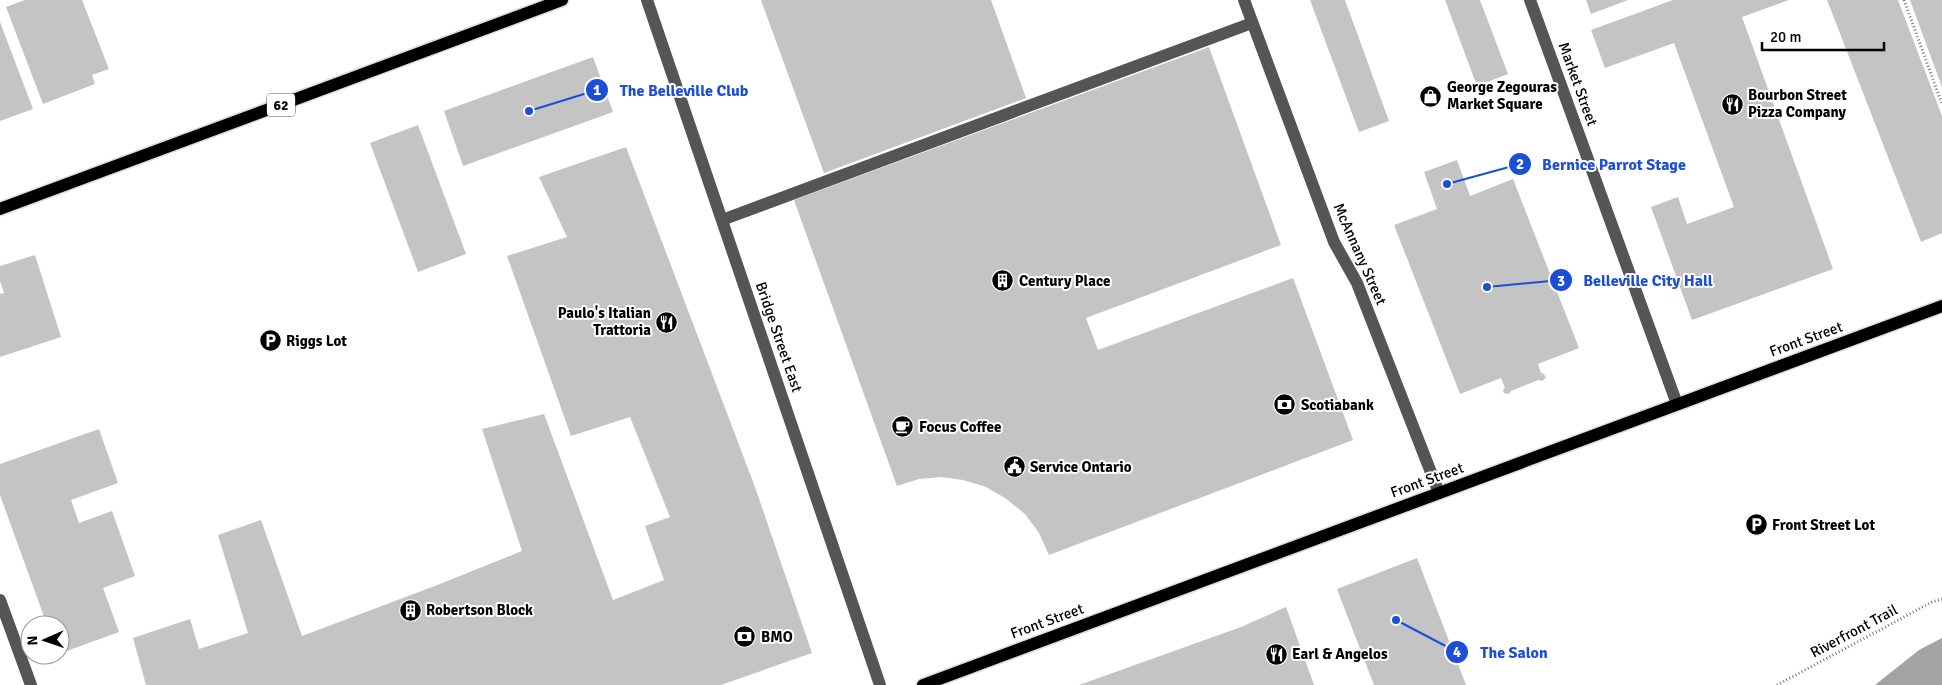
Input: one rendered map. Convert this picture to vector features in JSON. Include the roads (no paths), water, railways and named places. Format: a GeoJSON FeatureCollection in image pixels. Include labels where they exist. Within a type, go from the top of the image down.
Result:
{"type":"FeatureCollection","features":[{"type":"Feature","properties":{"kind":"main road","name":"62"},"geometry":{"type":"LineString","coordinates":[[0,209],[562,0]]}},
{"type":"Feature","properties":{"kind":"main road","name":"Front Street"},"geometry":{"type":"LineString","coordinates":[[923,685],[1942,306]]}},
{"type":"Feature","properties":{"kind":"street","name":"Bridge Street East"},"geometry":{"type":"LineString","coordinates":[[648,0],[880,685]]}},
{"type":"Feature","properties":{"kind":"street","name":"McAnnany Street"},"geometry":{"type":"LineString","coordinates":[[1244,0],[1334,242],[1357,283],[1439,493]]}},
{"type":"Feature","properties":{"kind":"street","name":"Market Street"},"geometry":{"type":"LineString","coordinates":[[1530,0],[1677,404]]}},
{"type":"Feature","properties":{"kind":"street"},"geometry":{"type":"LineString","coordinates":[[722,220],[1252,23]]}},
{"type":"Feature","properties":{"kind":"street"},"geometry":{"type":"LineString","coordinates":[[0,600],[31,685]]}},
{"type":"Feature","properties":{"kind":"place","name":"George Zegouras Market Square"},"geometry":{"type":"Point","coordinates":[1431,96]}},
{"type":"Feature","properties":{"kind":"place","name":"Bourbon Street Pizza Company"},"geometry":{"type":"Point","coordinates":[1732,104]}},
{"type":"Feature","properties":{"kind":"place","name":"The Belleville Club"},"geometry":{"type":"Point","coordinates":[529,111]}},
{"type":"Feature","properties":{"kind":"place","name":"Bernice Parrot Stage"},"geometry":{"type":"Point","coordinates":[1447,184]}},
{"type":"Feature","properties":{"kind":"place","name":"Century Place"},"geometry":{"type":"Point","coordinates":[1003,281]}},
{"type":"Feature","properties":{"kind":"place","name":"Belleville City Hall"},"geometry":{"type":"Point","coordinates":[1487,287]}},
{"type":"Feature","properties":{"kind":"place","name":"Paulo's Italian Trattoria"},"geometry":{"type":"Point","coordinates":[667,322]}},
{"type":"Feature","properties":{"kind":"place","name":"Riggs Lot"},"geometry":{"type":"Point","coordinates":[270,341]}},
{"type":"Feature","properties":{"kind":"place","name":"Scotiabank"},"geometry":{"type":"Point","coordinates":[1285,405]}},
{"type":"Feature","properties":{"kind":"place","name":"Focus Coffee"},"geometry":{"type":"Point","coordinates":[903,427]}},
{"type":"Feature","properties":{"kind":"place","name":"Service Ontario"},"geometry":{"type":"Point","coordinates":[1014,467]}},
{"type":"Feature","properties":{"kind":"place","name":"Front Street Lot"},"geometry":{"type":"Point","coordinates":[1756,525]}},
{"type":"Feature","properties":{"kind":"place","name":"Robertson Block"},"geometry":{"type":"Point","coordinates":[410,610]}},
{"type":"Feature","properties":{"kind":"place","name":"The Salon"},"geometry":{"type":"Point","coordinates":[1396,620]}},
{"type":"Feature","properties":{"kind":"place","name":"BMO"},"geometry":{"type":"Point","coordinates":[745,637]}},
{"type":"Feature","properties":{"kind":"place","name":"Earl & Angelos"},"geometry":{"type":"Point","coordinates":[1276,654]}}]}
